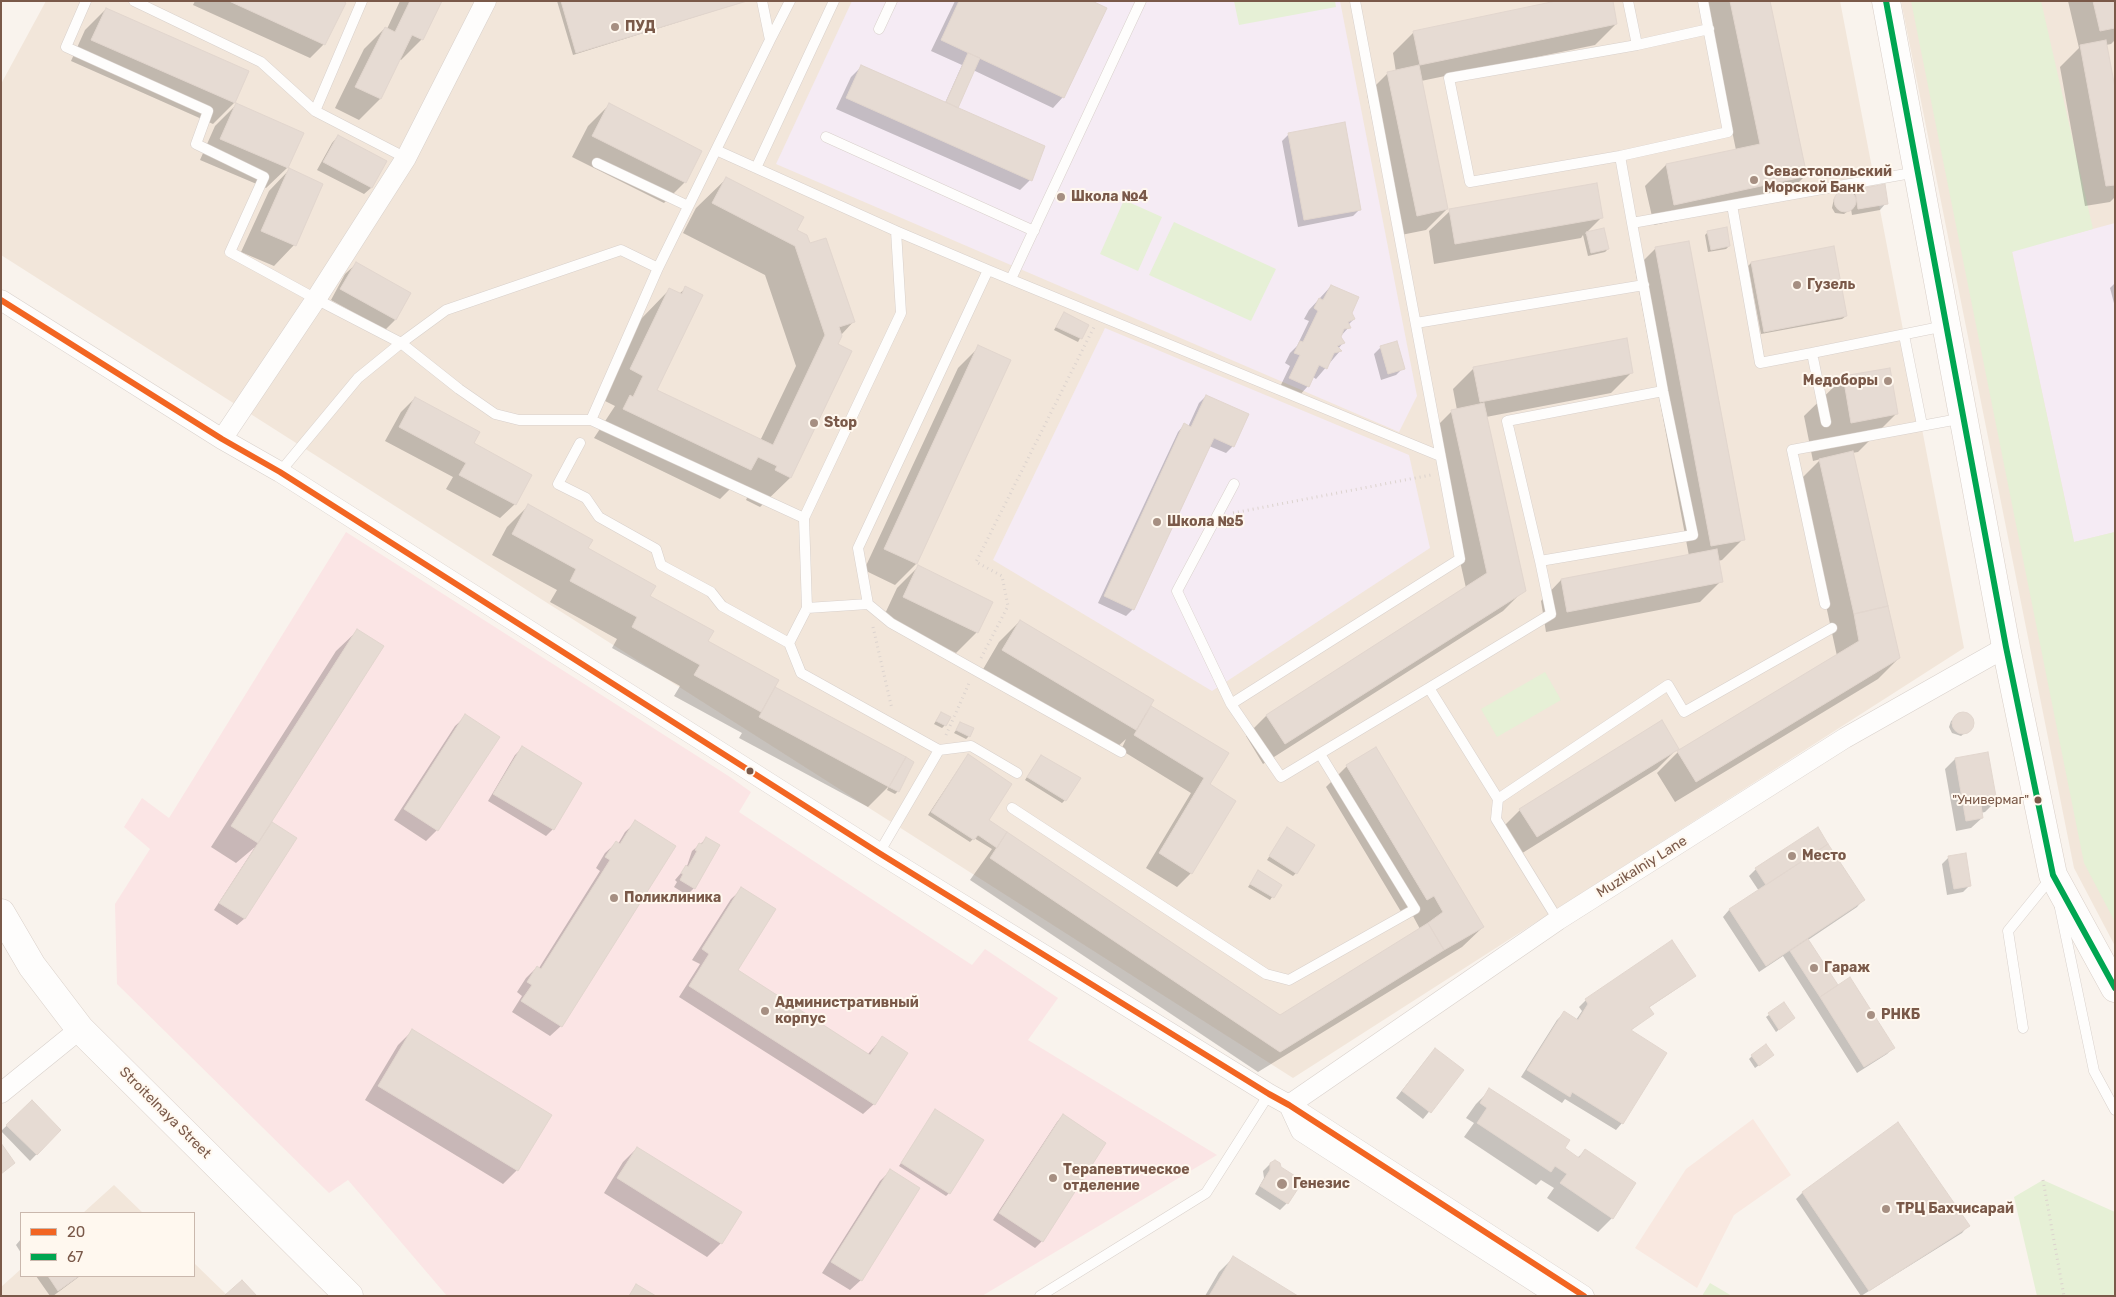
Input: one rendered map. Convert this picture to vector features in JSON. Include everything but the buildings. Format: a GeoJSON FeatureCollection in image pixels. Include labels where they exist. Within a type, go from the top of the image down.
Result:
{"type":"FeatureCollection","features":[{"type":"Feature","properties":{"kind":"main road"},"geometry":{"type":"LineString","coordinates":[[1886,1],[1965,418],[2006,647],[2053,875],[2115,988]]}},
{"type":"Feature","properties":{"kind":"main road","name":"Stroitelnaya Street"},"geometry":{"type":"LineString","coordinates":[[1,912],[32,966],[80,1029],[349,1296]]}},
{"type":"Feature","properties":{"kind":"street"},"geometry":{"type":"LineString","coordinates":[[222,439],[316,299],[406,158],[486,1]]}},
{"type":"Feature","properties":{"kind":"street"},"geometry":{"type":"LineString","coordinates":[[1,300],[222,439],[280,472],[879,853],[1289,1105],[1584,1296]]}},
{"type":"Feature","properties":{"kind":"street","name":"Muzikalniy Lane"},"geometry":{"type":"LineString","coordinates":[[1289,1105],[1558,920],[1845,738],[2006,647]]}},
{"type":"Feature","properties":{"kind":"street"},"geometry":{"type":"LineString","coordinates":[[1,1093],[80,1029]]}},
{"type":"Feature","properties":{"kind":"street"},"geometry":{"type":"LineString","coordinates":[[1289,1105],[1301,1131],[1557,1296]]}},
{"type":"Feature","properties":{"kind":"lane"},"geometry":{"type":"LineString","coordinates":[[86,1],[66,47],[208,111],[196,144],[264,177],[230,252],[401,343],[459,389],[495,414],[519,420],[592,420],[804,518]]}},
{"type":"Feature","properties":{"kind":"lane"},"geometry":{"type":"LineString","coordinates":[[134,1],[261,62],[315,111],[406,158]]}},
{"type":"Feature","properties":{"kind":"lane"},"geometry":{"type":"LineString","coordinates":[[315,111],[362,1]]}},
{"type":"Feature","properties":{"kind":"lane"},"geometry":{"type":"LineString","coordinates":[[762,1],[770,40]]}},
{"type":"Feature","properties":{"kind":"lane"},"geometry":{"type":"LineString","coordinates":[[592,420],[658,268],[790,1]]}},
{"type":"Feature","properties":{"kind":"lane"},"geometry":{"type":"LineString","coordinates":[[756,168],[834,1]]}},
{"type":"Feature","properties":{"kind":"lane"},"geometry":{"type":"LineString","coordinates":[[879,29],[892,1]]}},
{"type":"Feature","properties":{"kind":"lane"},"geometry":{"type":"LineString","coordinates":[[1012,279],[1140,1]]}},
{"type":"Feature","properties":{"kind":"lane"},"geometry":{"type":"LineString","coordinates":[[1232,704],[1460,559],[1355,1]]}},
{"type":"Feature","properties":{"kind":"lane"},"geometry":{"type":"LineString","coordinates":[[1628,1],[1637,45]]}},
{"type":"Feature","properties":{"kind":"lane"},"geometry":{"type":"LineString","coordinates":[[1703,1],[1728,132],[1620,156],[1470,182],[1449,78],[1637,45],[1708,29]]}},
{"type":"Feature","properties":{"kind":"lane"},"geometry":{"type":"LineString","coordinates":[[826,136],[1034,231]]}},
{"type":"Feature","properties":{"kind":"lane"},"geometry":{"type":"LineString","coordinates":[[716,150],[988,270],[1440,456]]}},
{"type":"Feature","properties":{"kind":"lane"},"geometry":{"type":"LineString","coordinates":[[1540,561],[1693,535],[1663,391],[1620,156]]}},
{"type":"Feature","properties":{"kind":"lane"},"geometry":{"type":"LineString","coordinates":[[597,163],[688,206]]}},
{"type":"Feature","properties":{"kind":"lane"},"geometry":{"type":"LineString","coordinates":[[1632,223],[1918,171]]}},
{"type":"Feature","properties":{"kind":"lane"},"geometry":{"type":"LineString","coordinates":[[1732,205],[1760,363],[1947,326]]}},
{"type":"Feature","properties":{"kind":"lane"},"geometry":{"type":"LineString","coordinates":[[789,643],[807,608],[804,518],[901,313],[896,231]]}},
{"type":"Feature","properties":{"kind":"lane"},"geometry":{"type":"LineString","coordinates":[[280,472],[358,378],[446,310],[620,250],[658,268]]}},
{"type":"Feature","properties":{"kind":"lane"},"geometry":{"type":"LineString","coordinates":[[988,270],[858,548],[868,604],[891,623],[1121,752]]}},
{"type":"Feature","properties":{"kind":"lane"},"geometry":{"type":"LineString","coordinates":[[1416,324],[1644,285]]}},
{"type":"Feature","properties":{"kind":"lane"},"geometry":{"type":"LineString","coordinates":[[1904,335],[1922,426]]}},
{"type":"Feature","properties":{"kind":"lane"},"geometry":{"type":"LineString","coordinates":[[1812,353],[1826,422]]}},
{"type":"Feature","properties":{"kind":"lane"},"geometry":{"type":"LineString","coordinates":[[1234,484],[1177,591],[1232,704],[1281,777],[1551,614],[1507,421],[1663,391]]}},
{"type":"Feature","properties":{"kind":"lane"},"geometry":{"type":"LineString","coordinates":[[1825,604],[1792,450],[1965,418]]}},
{"type":"Feature","properties":{"kind":"lane"},"geometry":{"type":"LineString","coordinates":[[580,443],[558,484],[586,498],[599,517],[656,549],[661,565],[711,592],[722,606],[789,643],[801,673],[939,750],[971,746],[1017,774]]}},
{"type":"Feature","properties":{"kind":"lane"},"geometry":{"type":"LineString","coordinates":[[807,608],[868,604]]}},
{"type":"Feature","properties":{"kind":"lane"},"geometry":{"type":"LineString","coordinates":[[1498,799],[1668,685],[1684,712],[1832,628]]}},
{"type":"Feature","properties":{"kind":"lane"},"geometry":{"type":"LineString","coordinates":[[1429,688],[1498,799],[1496,819],[1558,920]]}},
{"type":"Feature","properties":{"kind":"lane"},"geometry":{"type":"LineString","coordinates":[[879,853],[939,750]]}},
{"type":"Feature","properties":{"kind":"lane"},"geometry":{"type":"LineString","coordinates":[[1012,808],[1266,974],[1289,980],[1415,909],[1320,754]]}},
{"type":"Feature","properties":{"kind":"lane"},"geometry":{"type":"LineString","coordinates":[[2023,1028],[2008,931],[2053,875]]}},
{"type":"Feature","properties":{"kind":"lane"},"geometry":{"type":"LineString","coordinates":[[2053,875],[2094,1071],[2115,1110]]}},
{"type":"Feature","properties":{"kind":"lane"},"geometry":{"type":"LineString","coordinates":[[1040,1296],[1206,1193],[1269,1094]]}},
{"type":"Feature","properties":{"kind":"path"},"geometry":{"type":"LineString","coordinates":[[939,750],[975,670],[1008,606],[1002,576],[976,562],[1100,316]]}},
{"type":"Feature","properties":{"kind":"path"},"geometry":{"type":"LineString","coordinates":[[1218,516],[1415,478]]}},
{"type":"Feature","properties":{"kind":"path"},"geometry":{"type":"LineString","coordinates":[[868,604],[896,726]]}},
{"type":"Feature","properties":{"kind":"path"},"geometry":{"type":"LineString","coordinates":[[2043,1180],[2064,1296]]}},
{"type":"Feature","properties":{"kind":"shaded area"},"geometry":{"type":"Polygon","coordinates":[[[46,1],[1840,1],[1964,648],[1293,1078],[1,255],[1,84],[46,1]]]}},
{"type":"Feature","properties":{"kind":"shaded area","name":"Школа №4"},"geometry":{"type":"Polygon","coordinates":[[[852,1],[1340,1],[1417,396],[1399,432],[776,164],[852,1]]]}},
{"type":"Feature","properties":{"kind":"shaded area"},"geometry":{"type":"Polygon","coordinates":[[[1901,1],[2115,1],[2115,946],[2074,868],[1901,1]]]}},
{"type":"Feature","properties":{"kind":"shaded area"},"geometry":{"type":"Polygon","coordinates":[[[2115,223],[2115,532],[2074,542],[2012,251],[2115,223]]]}},
{"type":"Feature","properties":{"kind":"shaded area"},"geometry":{"type":"Polygon","coordinates":[[[1105,328],[1409,455],[1430,548],[1212,691],[993,560],[1105,328]]]}},
{"type":"Feature","properties":{"kind":"shaded area"},"geometry":{"type":"Polygon","coordinates":[[[346,532],[730,777],[751,792],[739,812],[972,965],[985,949],[1058,998],[1028,1040],[1217,1155],[982,1296],[447,1296],[348,1180],[329,1193],[117,984],[115,904],[150,849],[124,827],[142,798],[169,818],[346,532]]]}},
{"type":"Feature","properties":{"kind":"shaded area"},"geometry":{"type":"Polygon","coordinates":[[[1753,1119],[1791,1175],[1734,1215],[1697,1288],[1635,1248],[1686,1169],[1753,1119]]]}},
{"type":"Feature","properties":{"kind":"shaded area"},"geometry":{"type":"Polygon","coordinates":[[[114,1185],[142,1212],[84,1212],[114,1185]]]}},
{"type":"Feature","properties":{"kind":"shaded area"},"geometry":{"type":"Polygon","coordinates":[[[195,1264],[228,1296],[1,1296],[1,1287],[20,1270],[20,1277],[195,1277],[195,1264]]]}},
{"type":"Feature","properties":{"kind":"green space"},"geometry":{"type":"Polygon","coordinates":[[[1234,1],[1335,1],[1336,7],[1239,25],[1234,1]]]}},
{"type":"Feature","properties":{"kind":"green space"},"geometry":{"type":"Polygon","coordinates":[[[1911,1],[2041,1],[2093,229],[2012,252],[2074,542],[2115,532],[2115,922],[2084,863],[1911,1]]]}},
{"type":"Feature","properties":{"kind":"green space"},"geometry":{"type":"Polygon","coordinates":[[[1124,200],[1162,217],[1138,271],[1100,254],[1124,200]]]}},
{"type":"Feature","properties":{"kind":"green space"},"geometry":{"type":"Polygon","coordinates":[[[1174,222],[1276,269],[1251,321],[1149,275],[1174,222]]]}},
{"type":"Feature","properties":{"kind":"green space"},"geometry":{"type":"Polygon","coordinates":[[[1545,672],[1561,700],[1497,737],[1481,709],[1545,672]]]}},
{"type":"Feature","properties":{"kind":"green space"},"geometry":{"type":"Polygon","coordinates":[[[2043,1180],[2115,1212],[2115,1296],[2037,1296],[2014,1197],[2043,1180]]]}},
{"type":"Feature","properties":{"kind":"green space"},"geometry":{"type":"Polygon","coordinates":[[[1710,1283],[1732,1296],[1702,1296],[1710,1283]]]}},
{"type":"Feature","properties":{"kind":"transit line","name":"67"},"geometry":{"type":"LineString","coordinates":[[1886,1],[2006,647],[2053,875],[2115,988]]}},
{"type":"Feature","properties":{"kind":"transit line","name":"20"},"geometry":{"type":"LineString","coordinates":[[1,300],[222,439],[280,472],[879,853],[1289,1105],[1584,1296]]}},
{"type":"Feature","properties":{"kind":"place","name":"ПУД"},"geometry":{"type":"Point","coordinates":[615,27]}},
{"type":"Feature","properties":{"kind":"place","name":"Севастопольский Морской Банк"},"geometry":{"type":"Point","coordinates":[1754,180]}},
{"type":"Feature","properties":{"kind":"place","name":"Школа №4"},"geometry":{"type":"Point","coordinates":[1061,197]}},
{"type":"Feature","properties":{"kind":"place","name":"Гузель"},"geometry":{"type":"Point","coordinates":[1797,285]}},
{"type":"Feature","properties":{"kind":"place","name":"Медоборы"},"geometry":{"type":"Point","coordinates":[1888,381]}},
{"type":"Feature","properties":{"kind":"place","name":"Stop"},"geometry":{"type":"Point","coordinates":[814,423]}},
{"type":"Feature","properties":{"kind":"place","name":"Школа №5"},"geometry":{"type":"Point","coordinates":[1157,522]}},
{"type":"Feature","properties":{"kind":"place","name":"\"Универмаг\""},"geometry":{"type":"Point","coordinates":[2038,800]}},
{"type":"Feature","properties":{"kind":"place","name":"Место"},"geometry":{"type":"Point","coordinates":[1792,856]}},
{"type":"Feature","properties":{"kind":"place","name":"Поликлиника"},"geometry":{"type":"Point","coordinates":[614,898]}},
{"type":"Feature","properties":{"kind":"place","name":"Гараж"},"geometry":{"type":"Point","coordinates":[1814,968]}},
{"type":"Feature","properties":{"kind":"place","name":"Административный корпус"},"geometry":{"type":"Point","coordinates":[765,1011]}},
{"type":"Feature","properties":{"kind":"place","name":"РНКБ"},"geometry":{"type":"Point","coordinates":[1871,1015]}},
{"type":"Feature","properties":{"kind":"place","name":"Терапевтическое отделение"},"geometry":{"type":"Point","coordinates":[1053,1178]}},
{"type":"Feature","properties":{"kind":"place","name":"Генезис"},"geometry":{"type":"Point","coordinates":[1282,1184]}},
{"type":"Feature","properties":{"kind":"place","name":"ТРЦ Бахчисарай"},"geometry":{"type":"Point","coordinates":[1886,1209]}}]}
